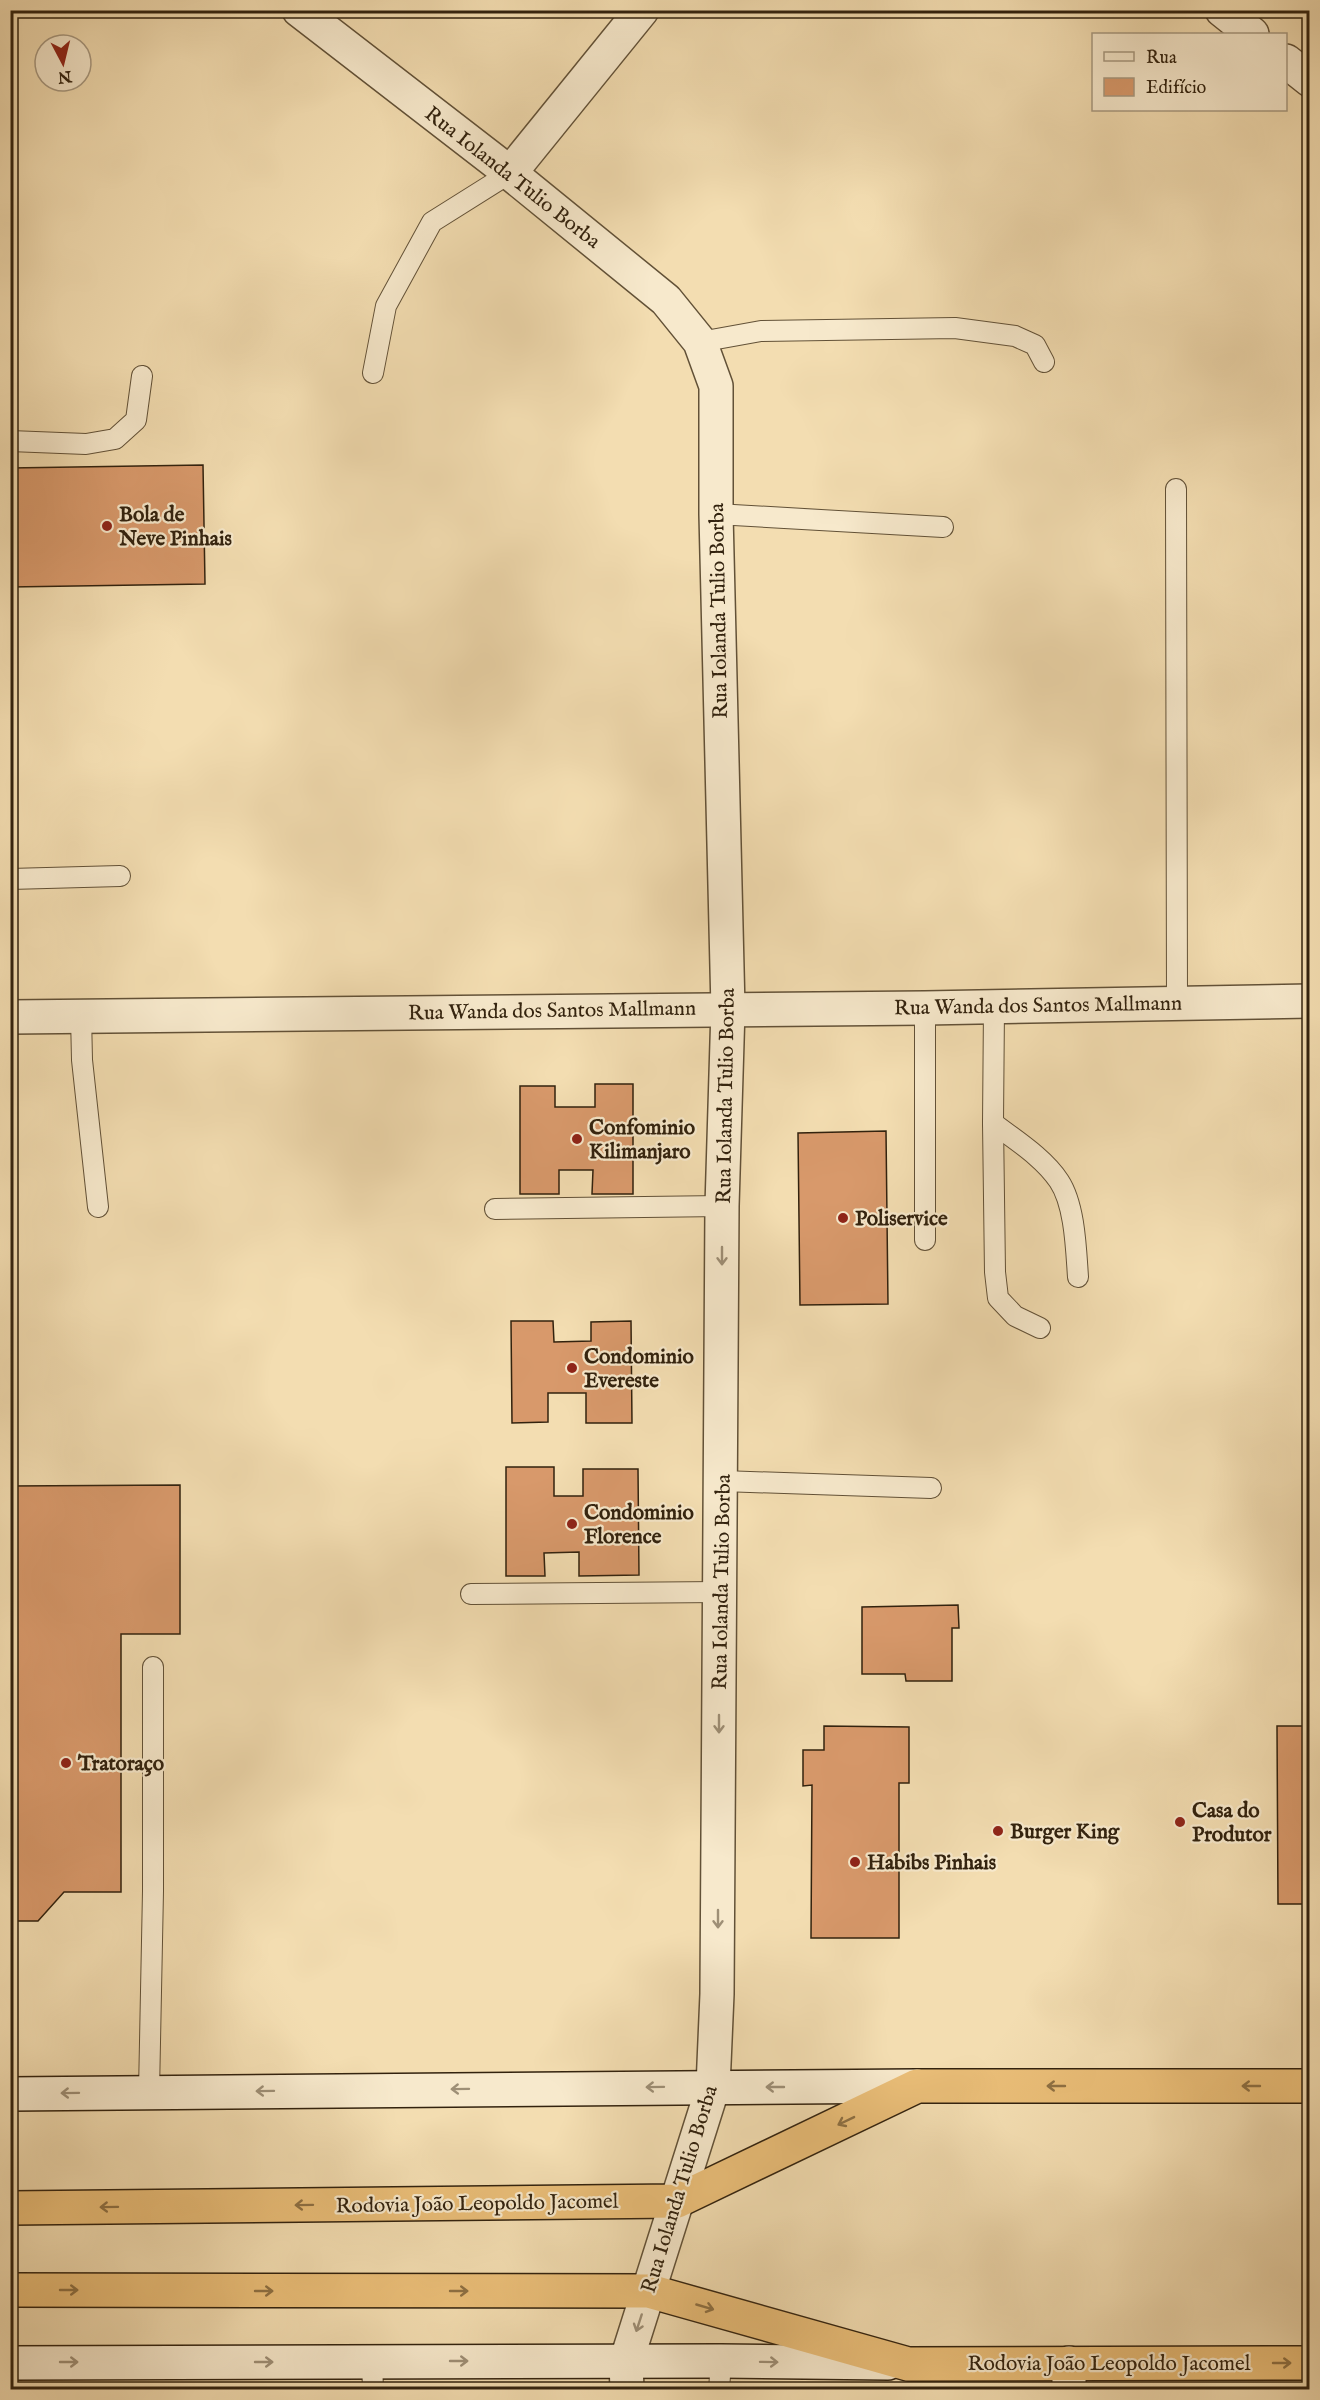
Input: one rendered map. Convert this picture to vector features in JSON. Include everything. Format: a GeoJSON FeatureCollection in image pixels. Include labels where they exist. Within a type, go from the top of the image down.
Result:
{"type":"FeatureCollection","features":[{"type":"Feature","properties":{"kind":"highway","name":"Rodovia João Leopoldo Jacomel"},"geometry":{"type":"LineString","coordinates":[[10,2208],[677,2201],[917,2086],[1310,2086]]}},
{"type":"Feature","properties":{"kind":"highway","name":"Rodovia João Leopoldo Jacomel"},"geometry":{"type":"LineString","coordinates":[[10,2290],[649,2291],[908,2364],[1069,2376],[1310,2363]]}},
{"type":"Feature","properties":{"kind":"street","name":"Rua Iolanda Tulio Borba"},"geometry":{"type":"LineString","coordinates":[[299,10],[510,173],[666,300],[700,342],[716,386],[716,514],[728,1009],[722,1206],[717,1994],[713,2087],[649,2291],[627,2376]]}},
{"type":"Feature","properties":{"kind":"street"},"geometry":{"type":"LineString","coordinates":[[510,173],[642,10]]}},
{"type":"Feature","properties":{"kind":"street"},"geometry":{"type":"LineString","coordinates":[[1222,10],[1251,33]]}},
{"type":"Feature","properties":{"kind":"street"},"geometry":{"type":"LineString","coordinates":[[1287,62],[1310,80]]}},
{"type":"Feature","properties":{"kind":"street","name":"Rua Wanda dos Santos Mallmann"},"geometry":{"type":"LineString","coordinates":[[10,1017],[925,1008],[1310,1001]]}},
{"type":"Feature","properties":{"kind":"street","name":"Rodovia João Leopoldo Jacomel"},"geometry":{"type":"LineString","coordinates":[[10,2094],[917,2086]]}},
{"type":"Feature","properties":{"kind":"street","name":"Rodovia João Leopoldo Jacomel"},"geometry":{"type":"LineString","coordinates":[[10,2363],[372,2375],[627,2376],[720,2375],[908,2364]]}},
{"type":"Feature","properties":{"kind":"lane"},"geometry":{"type":"LineString","coordinates":[[373,373],[386,306],[432,222],[510,173]]}},
{"type":"Feature","properties":{"kind":"lane"},"geometry":{"type":"LineString","coordinates":[[700,342],[761,331],[955,328],[1015,336],[1035,345],[1044,362]]}},
{"type":"Feature","properties":{"kind":"lane"},"geometry":{"type":"LineString","coordinates":[[10,441],[86,444],[115,439],[136,420],[142,376]]}},
{"type":"Feature","properties":{"kind":"lane"},"geometry":{"type":"LineString","coordinates":[[1176,489],[1177,1003]]}},
{"type":"Feature","properties":{"kind":"lane"},"geometry":{"type":"LineString","coordinates":[[716,514],[943,527]]}},
{"type":"Feature","properties":{"kind":"lane"},"geometry":{"type":"LineString","coordinates":[[10,879],[120,876]]}},
{"type":"Feature","properties":{"kind":"lane"},"geometry":{"type":"LineString","coordinates":[[994,1007],[995,1272],[998,1298],[1015,1316],[1040,1328]]}},
{"type":"Feature","properties":{"kind":"lane"},"geometry":{"type":"LineString","coordinates":[[925,1008],[925,1240]]}},
{"type":"Feature","properties":{"kind":"lane"},"geometry":{"type":"LineString","coordinates":[[81,1015],[82,1060],[98,1207]]}},
{"type":"Feature","properties":{"kind":"lane"},"geometry":{"type":"LineString","coordinates":[[993,1123],[1032,1153],[1060,1182],[1074,1222],[1078,1277]]}},
{"type":"Feature","properties":{"kind":"lane"},"geometry":{"type":"LineString","coordinates":[[495,1209],[722,1206]]}},
{"type":"Feature","properties":{"kind":"lane"},"geometry":{"type":"LineString","coordinates":[[722,1480],[931,1488]]}},
{"type":"Feature","properties":{"kind":"lane"},"geometry":{"type":"LineString","coordinates":[[471,1594],[720,1592]]}},
{"type":"Feature","properties":{"kind":"lane"},"geometry":{"type":"LineString","coordinates":[[148,2092],[153,1891],[153,1667]]}},
{"type":"Feature","properties":{"kind":"building","name":"Bola de Neve Pinhais"},"geometry":{"type":"Polygon","coordinates":[[[203,465],[205,584],[10,587],[10,468],[203,465]]]}},
{"type":"Feature","properties":{"kind":"building","name":"Confominio Kilimanjaro"},"geometry":{"type":"Polygon","coordinates":[[[595,1084],[633,1084],[633,1194],[592,1194],[593,1170],[559,1170],[559,1194],[520,1194],[520,1086],[555,1086],[555,1107],[595,1107],[595,1084]]]}},
{"type":"Feature","properties":{"kind":"building","name":"Poliservice"},"geometry":{"type":"Polygon","coordinates":[[[886,1131],[888,1304],[800,1305],[798,1133],[886,1131]]]}},
{"type":"Feature","properties":{"kind":"building","name":"Condominio Evereste"},"geometry":{"type":"Polygon","coordinates":[[[511,1321],[553,1321],[554,1342],[591,1341],[591,1322],[631,1321],[632,1423],[586,1423],[586,1393],[548,1393],[548,1422],[512,1423],[511,1321]]]}},
{"type":"Feature","properties":{"kind":"building","name":"Condominio Florence"},"geometry":{"type":"Polygon","coordinates":[[[506,1467],[554,1467],[554,1496],[583,1496],[583,1469],[638,1469],[639,1575],[579,1576],[579,1552],[544,1553],[545,1576],[506,1576],[506,1467]]]}},
{"type":"Feature","properties":{"kind":"building","name":"Tratoraço"},"geometry":{"type":"Polygon","coordinates":[[[180,1485],[180,1634],[121,1634],[121,1892],[64,1892],[38,1921],[10,1921],[10,1486],[180,1485]]]}},
{"type":"Feature","properties":{"kind":"building"},"geometry":{"type":"Polygon","coordinates":[[[958,1605],[959,1628],[952,1628],[952,1681],[906,1681],[905,1674],[862,1674],[862,1607],[958,1605]]]}},
{"type":"Feature","properties":{"kind":"building","name":"Habibs Pinhais"},"geometry":{"type":"Polygon","coordinates":[[[824,1726],[909,1727],[909,1783],[899,1783],[899,1938],[811,1938],[812,1785],[803,1786],[803,1750],[824,1750],[824,1726]]]}},
{"type":"Feature","properties":{"kind":"building"},"geometry":{"type":"Polygon","coordinates":[[[1277,1726],[1310,1726],[1310,1904],[1278,1904],[1277,1726]]]}},
{"type":"Feature","properties":{"kind":"place","name":"Bola de Neve Pinhais"},"geometry":{"type":"Point","coordinates":[107,526]}},
{"type":"Feature","properties":{"kind":"place","name":"Confominio Kilimanjaro"},"geometry":{"type":"Point","coordinates":[577,1139]}},
{"type":"Feature","properties":{"kind":"place","name":"Poliservice"},"geometry":{"type":"Point","coordinates":[843,1218]}},
{"type":"Feature","properties":{"kind":"place","name":"Condominio Evereste"},"geometry":{"type":"Point","coordinates":[572,1368]}},
{"type":"Feature","properties":{"kind":"place","name":"Condominio Florence"},"geometry":{"type":"Point","coordinates":[572,1524]}},
{"type":"Feature","properties":{"kind":"place","name":"Tratoraço"},"geometry":{"type":"Point","coordinates":[66,1763]}},
{"type":"Feature","properties":{"kind":"place","name":"Casa do Produtor"},"geometry":{"type":"Point","coordinates":[1180,1822]}},
{"type":"Feature","properties":{"kind":"place","name":"Burger King"},"geometry":{"type":"Point","coordinates":[998,1831]}},
{"type":"Feature","properties":{"kind":"place","name":"Habibs Pinhais"},"geometry":{"type":"Point","coordinates":[855,1862]}}]}
